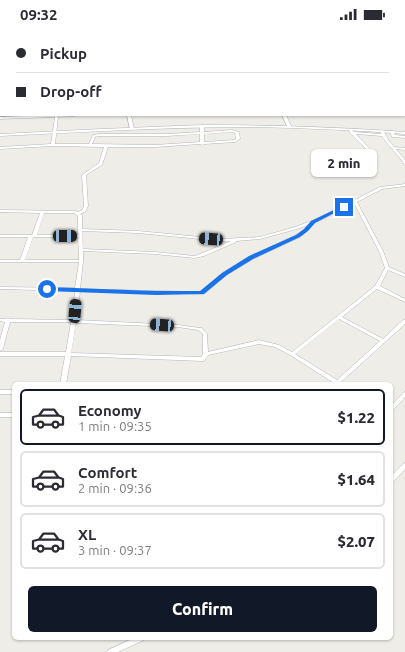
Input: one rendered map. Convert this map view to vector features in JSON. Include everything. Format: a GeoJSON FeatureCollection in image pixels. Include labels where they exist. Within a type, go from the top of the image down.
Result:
{"type":"FeatureCollection","features":[{"type":"Feature","properties":{"kind":"street"},"geometry":{"type":"LineString","coordinates":[[0,118],[38,116]]}},
{"type":"Feature","properties":{"kind":"street"},"geometry":{"type":"LineString","coordinates":[[53,145],[56,132],[57,116]]}},
{"type":"Feature","properties":{"kind":"street"},"geometry":{"type":"LineString","coordinates":[[129,116],[132,129]]}},
{"type":"Feature","properties":{"kind":"street"},"geometry":{"type":"LineString","coordinates":[[284,116],[289,126]]}},
{"type":"Feature","properties":{"kind":"street"},"geometry":{"type":"LineString","coordinates":[[90,146],[94,136],[99,135],[167,135],[202,130],[289,126],[383,133],[405,133]]}},
{"type":"Feature","properties":{"kind":"street"},"geometry":{"type":"LineString","coordinates":[[0,135],[132,129],[202,130],[235,131],[237,132],[238,139],[202,144],[166,146],[53,145],[0,148]]}},
{"type":"Feature","properties":{"kind":"street"},"geometry":{"type":"LineString","coordinates":[[202,130],[202,144]]}},
{"type":"Feature","properties":{"kind":"street"},"geometry":{"type":"LineString","coordinates":[[351,131],[369,150]]}},
{"type":"Feature","properties":{"kind":"street"},"geometry":{"type":"LineString","coordinates":[[392,132],[393,136],[405,137]]}},
{"type":"Feature","properties":{"kind":"street"},"geometry":{"type":"LineString","coordinates":[[383,133],[389,145],[405,163]]}},
{"type":"Feature","properties":{"kind":"street"},"geometry":{"type":"LineString","coordinates":[[166,146],[167,135]]}},
{"type":"Feature","properties":{"kind":"street"},"geometry":{"type":"LineString","coordinates":[[0,211],[70,211],[78,213],[84,211],[86,206],[84,175],[101,164],[106,146]]}},
{"type":"Feature","properties":{"kind":"street"},"geometry":{"type":"LineString","coordinates":[[392,148],[405,149]]}},
{"type":"Feature","properties":{"kind":"street"},"geometry":{"type":"LineString","coordinates":[[81,230],[138,232],[236,240],[260,238],[275,235],[313,222],[380,188],[405,185]]}},
{"type":"Feature","properties":{"kind":"street"},"geometry":{"type":"LineString","coordinates":[[355,200],[381,252],[387,268],[405,276]]}},
{"type":"Feature","properties":{"kind":"street"},"geometry":{"type":"LineString","coordinates":[[22,260],[43,211]]}},
{"type":"Feature","properties":{"kind":"street"},"geometry":{"type":"LineString","coordinates":[[63,382],[74,321],[81,261],[81,217],[78,213]]}},
{"type":"Feature","properties":{"kind":"street"},"geometry":{"type":"LineString","coordinates":[[0,288],[202,293],[224,274],[251,258],[298,236],[313,222]]}},
{"type":"Feature","properties":{"kind":"street"},"geometry":{"type":"LineString","coordinates":[[0,236],[81,236]]}},
{"type":"Feature","properties":{"kind":"street"},"geometry":{"type":"LineString","coordinates":[[81,250],[155,253],[195,257],[236,240]]}},
{"type":"Feature","properties":{"kind":"street"},"geometry":{"type":"LineString","coordinates":[[0,261],[81,261]]}},
{"type":"Feature","properties":{"kind":"street"},"geometry":{"type":"LineString","coordinates":[[292,354],[377,287],[387,268]]}},
{"type":"Feature","properties":{"kind":"street"},"geometry":{"type":"LineString","coordinates":[[377,287],[405,301]]}},
{"type":"Feature","properties":{"kind":"street"},"geometry":{"type":"LineString","coordinates":[[338,318],[383,341]]}},
{"type":"Feature","properties":{"kind":"street"},"geometry":{"type":"LineString","coordinates":[[0,349],[8,319]]}},
{"type":"Feature","properties":{"kind":"street"},"geometry":{"type":"LineString","coordinates":[[0,320],[132,323],[200,329],[205,334],[206,354],[205,358],[200,359],[68,354],[0,354]]}},
{"type":"Feature","properties":{"kind":"street"},"geometry":{"type":"LineString","coordinates":[[338,382],[405,321]]}},
{"type":"Feature","properties":{"kind":"street"},"geometry":{"type":"LineString","coordinates":[[206,354],[259,342],[277,346],[335,382]]}},
{"type":"Feature","properties":{"kind":"street"},"geometry":{"type":"LineString","coordinates":[[0,392],[12,392]]}},
{"type":"Feature","properties":{"kind":"street"},"geometry":{"type":"LineString","coordinates":[[393,407],[405,394]]}},
{"type":"Feature","properties":{"kind":"street"},"geometry":{"type":"LineString","coordinates":[[0,415],[12,416]]}},
{"type":"Feature","properties":{"kind":"street"},"geometry":{"type":"LineString","coordinates":[[393,478],[405,465]]}},
{"type":"Feature","properties":{"kind":"street"},"geometry":{"type":"LineString","coordinates":[[111,652],[137,640]]}},
{"type":"Feature","properties":{"kind":"route"},"geometry":{"type":"LineString","coordinates":[[47,289],[202,293],[224,274],[261,252],[288,242],[306,230],[313,222],[344,207]]}}]}
